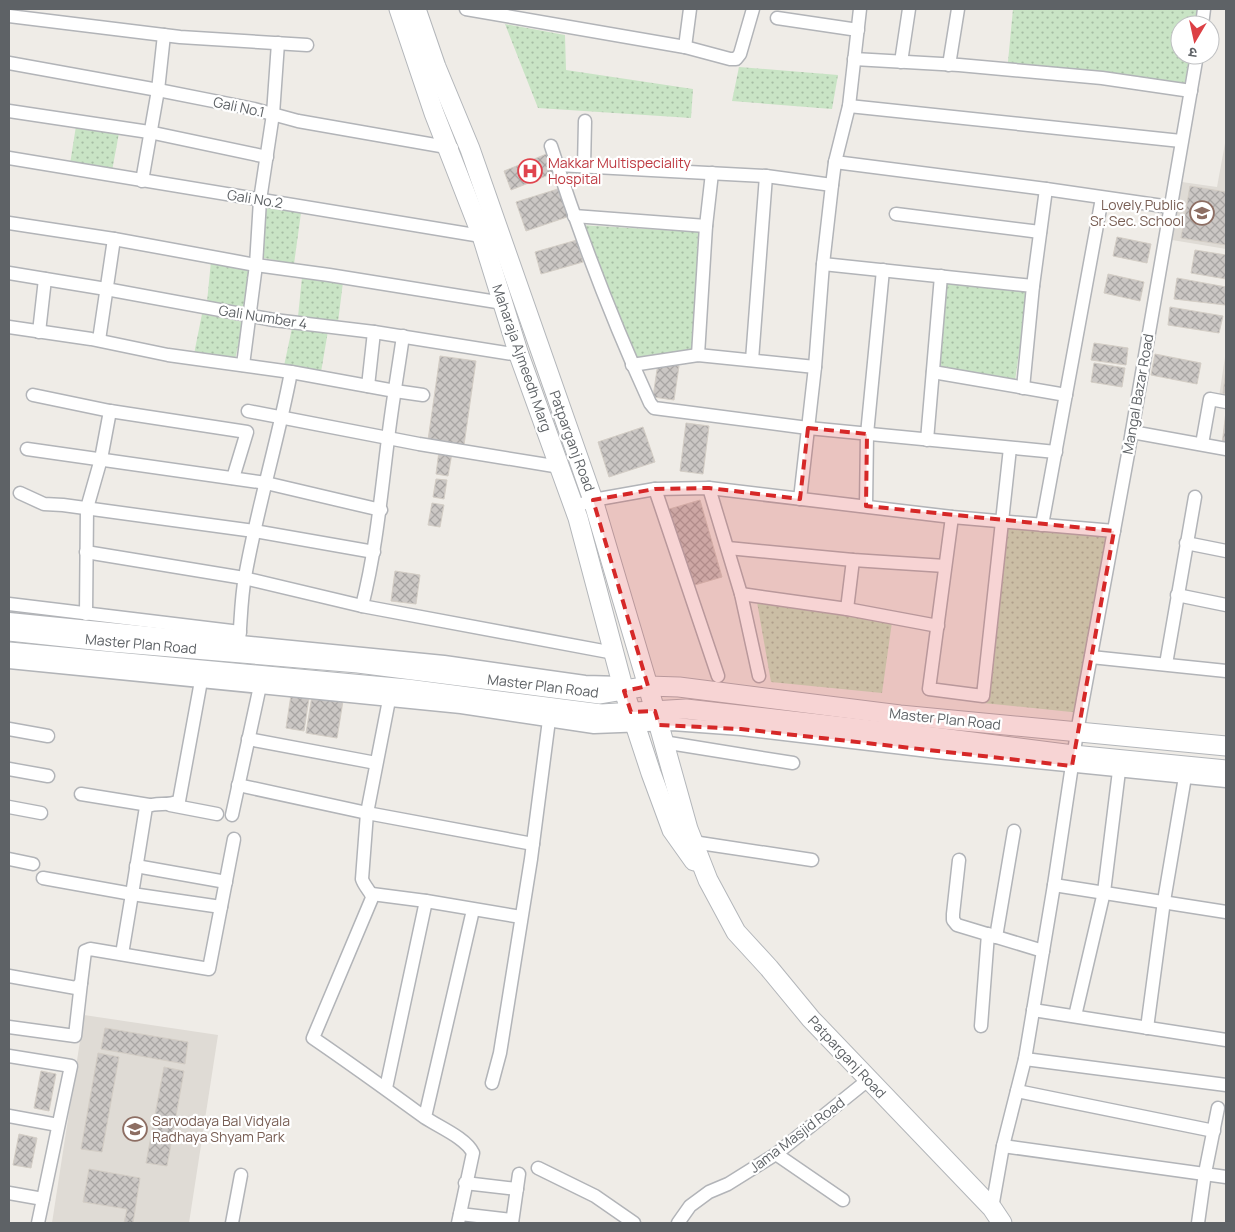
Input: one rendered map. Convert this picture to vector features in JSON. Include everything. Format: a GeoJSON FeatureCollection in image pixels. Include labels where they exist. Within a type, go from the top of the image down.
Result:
{"type":"FeatureCollection","features":[{"type":"Feature","properties":{"kind":"main road","name":"Maharaja Ajmeedh Marg"},"geometry":{"type":"LineString","coordinates":[[399,9],[434,113],[482,236],[518,355],[574,507],[633,719]]}},
{"type":"Feature","properties":{"kind":"main road","name":"Patparganj Road"},"geometry":{"type":"LineString","coordinates":[[416,9],[436,67],[470,149],[593,500],[693,842],[708,880],[736,932],[811,1019],[997,1216]]}},
{"type":"Feature","properties":{"kind":"main road","name":"Master Plan Road"},"geometry":{"type":"LineString","coordinates":[[9,631],[112,642],[358,663],[600,694],[623,687],[679,687],[900,715],[1226,746]]}},
{"type":"Feature","properties":{"kind":"main road","name":"Master Plan Road"},"geometry":{"type":"LineString","coordinates":[[9,652],[407,689],[600,714],[633,719],[659,726],[686,709],[941,738],[1073,760],[1226,770]]}},
{"type":"Feature","properties":{"kind":"main road","name":"Patparganj Road"},"geometry":{"type":"LineString","coordinates":[[633,719],[672,830],[708,880]]}},
{"type":"Feature","properties":{"kind":"street"},"geometry":{"type":"LineString","coordinates":[[466,9],[685,47],[730,59],[739,58],[753,9]]}},
{"type":"Feature","properties":{"kind":"street"},"geometry":{"type":"LineString","coordinates":[[685,47],[690,9]]}},
{"type":"Feature","properties":{"kind":"street"},"geometry":{"type":"LineString","coordinates":[[800,499],[815,367],[823,264],[832,185],[835,162],[849,106],[860,9]]}},
{"type":"Feature","properties":{"kind":"street"},"geometry":{"type":"LineString","coordinates":[[901,62],[909,9]]}},
{"type":"Feature","properties":{"kind":"street"},"geometry":{"type":"LineString","coordinates":[[949,64],[958,9]]}},
{"type":"Feature","properties":{"kind":"street"},"geometry":{"type":"LineString","coordinates":[[9,16],[164,35],[307,45]]}},
{"type":"Feature","properties":{"kind":"street"},"geometry":{"type":"LineString","coordinates":[[777,18],[858,30]]}},
{"type":"Feature","properties":{"kind":"street"},"geometry":{"type":"LineString","coordinates":[[142,180],[149,132],[158,90],[164,35]]}},
{"type":"Feature","properties":{"kind":"street"},"geometry":{"type":"LineString","coordinates":[[243,365],[251,316],[260,200],[274,114],[278,43]]}},
{"type":"Feature","properties":{"kind":"street"},"geometry":{"type":"LineString","coordinates":[[854,59],[949,64],[1102,78],[1191,91]]}},
{"type":"Feature","properties":{"kind":"street","name":"Gali No.1"},"geometry":{"type":"LineString","coordinates":[[9,63],[158,90],[274,114],[298,121],[448,148],[470,149]]}},
{"type":"Feature","properties":{"kind":"street","name":"Mangal Bazar Road"},"geometry":{"type":"LineString","coordinates":[[997,1216],[1003,1146],[1025,1059],[1077,732],[1132,432],[1195,65]]}},
{"type":"Feature","properties":{"kind":"street"},"geometry":{"type":"LineString","coordinates":[[849,106],[1181,141]]}},
{"type":"Feature","properties":{"kind":"street"},"geometry":{"type":"LineString","coordinates":[[9,111],[149,132],[267,156]]}},
{"type":"Feature","properties":{"kind":"street"},"geometry":{"type":"LineString","coordinates":[[584,167],[585,121]]}},
{"type":"Feature","properties":{"kind":"street"},"geometry":{"type":"LineString","coordinates":[[551,146],[574,216],[632,365],[650,404],[654,408],[808,428],[1056,452]]}},
{"type":"Feature","properties":{"kind":"street","name":"Gali No.2"},"geometry":{"type":"LineString","coordinates":[[9,158],[502,239]]}},
{"type":"Feature","properties":{"kind":"street"},"geometry":{"type":"LineString","coordinates":[[835,162],[1170,207]]}},
{"type":"Feature","properties":{"kind":"street"},"geometry":{"type":"LineString","coordinates":[[557,165],[766,176],[832,185]]}},
{"type":"Feature","properties":{"kind":"street"},"geometry":{"type":"LineString","coordinates":[[698,354],[706,226],[712,173]]}},
{"type":"Feature","properties":{"kind":"street"},"geometry":{"type":"LineString","coordinates":[[752,360],[766,176]]}},
{"type":"Feature","properties":{"kind":"street"},"geometry":{"type":"LineString","coordinates":[[1022,388],[1046,189]]}},
{"type":"Feature","properties":{"kind":"street"},"geometry":{"type":"LineString","coordinates":[[1042,525],[1102,198]]}},
{"type":"Feature","properties":{"kind":"street"},"geometry":{"type":"LineString","coordinates":[[896,214],[1040,232]]}},
{"type":"Feature","properties":{"kind":"street"},"geometry":{"type":"LineString","coordinates":[[574,216],[706,226]]}},
{"type":"Feature","properties":{"kind":"street"},"geometry":{"type":"LineString","coordinates":[[9,223],[114,239],[256,265],[503,303]]}},
{"type":"Feature","properties":{"kind":"street"},"geometry":{"type":"LineString","coordinates":[[99,340],[114,239]]}},
{"type":"Feature","properties":{"kind":"street"},"geometry":{"type":"LineString","coordinates":[[823,264],[1033,286]]}},
{"type":"Feature","properties":{"kind":"street"},"geometry":{"type":"LineString","coordinates":[[866,506],[867,434],[883,270]]}},
{"type":"Feature","properties":{"kind":"street","name":"Gali Number 4"},"geometry":{"type":"LineString","coordinates":[[9,274],[106,289],[274,320],[403,336],[518,355]]}},
{"type":"Feature","properties":{"kind":"street"},"geometry":{"type":"LineString","coordinates":[[927,440],[941,276]]}},
{"type":"Feature","properties":{"kind":"street"},"geometry":{"type":"LineString","coordinates":[[39,332],[45,279]]}},
{"type":"Feature","properties":{"kind":"street"},"geometry":{"type":"LineString","coordinates":[[9,327],[99,340],[168,355],[291,372],[423,395]]}},
{"type":"Feature","properties":{"kind":"street"},"geometry":{"type":"LineString","coordinates":[[368,386],[374,332]]}},
{"type":"Feature","properties":{"kind":"street"},"geometry":{"type":"LineString","coordinates":[[362,606],[381,510],[388,438],[403,336]]}},
{"type":"Feature","properties":{"kind":"street"},"geometry":{"type":"LineString","coordinates":[[632,365],[698,354],[815,367]]}},
{"type":"Feature","properties":{"kind":"street"},"geometry":{"type":"LineString","coordinates":[[239,637],[244,578],[254,530],[283,418],[291,372]]}},
{"type":"Feature","properties":{"kind":"street"},"geometry":{"type":"LineString","coordinates":[[933,372],[1066,395]]}},
{"type":"Feature","properties":{"kind":"street"},"geometry":{"type":"LineString","coordinates":[[33,395],[110,411],[247,432],[233,478]]}},
{"type":"Feature","properties":{"kind":"street"},"geometry":{"type":"LineString","coordinates":[[1202,444],[1210,399],[1226,402]]}},
{"type":"Feature","properties":{"kind":"street"},"geometry":{"type":"LineString","coordinates":[[86,614],[87,508],[101,459],[110,411]]}},
{"type":"Feature","properties":{"kind":"street"},"geometry":{"type":"LineString","coordinates":[[248,411],[388,438],[560,467]]}},
{"type":"Feature","properties":{"kind":"street"},"geometry":{"type":"LineString","coordinates":[[1132,432],[1226,449]]}},
{"type":"Feature","properties":{"kind":"street"},"geometry":{"type":"LineString","coordinates":[[952,517],[929,689],[983,696],[1010,448]]}},
{"type":"Feature","properties":{"kind":"street"},"geometry":{"type":"LineString","coordinates":[[27,449],[266,483],[381,510]]}},
{"type":"Feature","properties":{"kind":"street"},"geometry":{"type":"LineString","coordinates":[[574,507],[593,500],[655,489],[709,488],[952,517],[1114,532]]}},
{"type":"Feature","properties":{"kind":"street"},"geometry":{"type":"LineString","coordinates":[[709,488],[741,594],[759,676]]}},
{"type":"Feature","properties":{"kind":"street"},"geometry":{"type":"LineString","coordinates":[[655,489],[718,676]]}},
{"type":"Feature","properties":{"kind":"street"},"geometry":{"type":"LineString","coordinates":[[20,493],[44,504],[254,530],[374,552]]}},
{"type":"Feature","properties":{"kind":"street"},"geometry":{"type":"LineString","coordinates":[[1166,664],[1195,497]]}},
{"type":"Feature","properties":{"kind":"street"},"geometry":{"type":"LineString","coordinates":[[1186,543],[1226,551]]}},
{"type":"Feature","properties":{"kind":"street"},"geometry":{"type":"LineString","coordinates":[[728,548],[853,560],[946,566]]}},
{"type":"Feature","properties":{"kind":"street"},"geometry":{"type":"LineString","coordinates":[[86,552],[244,578],[362,606],[614,653]]}},
{"type":"Feature","properties":{"kind":"street"},"geometry":{"type":"LineString","coordinates":[[846,609],[853,560]]}},
{"type":"Feature","properties":{"kind":"street"},"geometry":{"type":"LineString","coordinates":[[741,594],[846,609],[938,626]]}},
{"type":"Feature","properties":{"kind":"street"},"geometry":{"type":"LineString","coordinates":[[1177,596],[1226,605]]}},
{"type":"Feature","properties":{"kind":"street"},"geometry":{"type":"LineString","coordinates":[[9,604],[239,637],[444,662],[623,687]]}},
{"type":"Feature","properties":{"kind":"street"},"geometry":{"type":"LineString","coordinates":[[9,618],[239,637]]}},
{"type":"Feature","properties":{"kind":"street"},"geometry":{"type":"LineString","coordinates":[[1091,657],[1226,671]]}},
{"type":"Feature","properties":{"kind":"street"},"geometry":{"type":"LineString","coordinates":[[9,662],[460,707],[594,727],[633,719]]}},
{"type":"Feature","properties":{"kind":"street"},"geometry":{"type":"LineString","coordinates":[[170,805],[179,801],[180,797],[201,681]]}},
{"type":"Feature","properties":{"kind":"street"},"geometry":{"type":"LineString","coordinates":[[232,814],[260,686]]}},
{"type":"Feature","properties":{"kind":"street"},"geometry":{"type":"LineString","coordinates":[[389,700],[367,813],[362,879],[364,886],[372,894],[521,917]]}},
{"type":"Feature","properties":{"kind":"street"},"geometry":{"type":"LineString","coordinates":[[492,1083],[500,1053],[533,844],[549,720]]}},
{"type":"Feature","properties":{"kind":"street"},"geometry":{"type":"LineString","coordinates":[[659,726],[793,763]]}},
{"type":"Feature","properties":{"kind":"street"},"geometry":{"type":"LineString","coordinates":[[9,728],[48,736]]}},
{"type":"Feature","properties":{"kind":"street"},"geometry":{"type":"LineString","coordinates":[[248,739],[376,763]]}},
{"type":"Feature","properties":{"kind":"street"},"geometry":{"type":"LineString","coordinates":[[1073,760],[1120,771],[1226,781]]}},
{"type":"Feature","properties":{"kind":"street"},"geometry":{"type":"LineString","coordinates":[[9,769],[48,776]]}},
{"type":"Feature","properties":{"kind":"street"},"geometry":{"type":"LineString","coordinates":[[1075,1016],[1104,892],[1120,771]]}},
{"type":"Feature","properties":{"kind":"street"},"geometry":{"type":"LineString","coordinates":[[1148,1028],[1164,901],[1185,777]]}},
{"type":"Feature","properties":{"kind":"street"},"geometry":{"type":"LineString","coordinates":[[238,785],[367,813],[533,844]]}},
{"type":"Feature","properties":{"kind":"street"},"geometry":{"type":"LineString","coordinates":[[81,794],[149,805],[170,805],[217,814]]}},
{"type":"Feature","properties":{"kind":"street"},"geometry":{"type":"LineString","coordinates":[[122,954],[145,810],[149,805]]}},
{"type":"Feature","properties":{"kind":"street"},"geometry":{"type":"LineString","coordinates":[[9,807],[41,813]]}},
{"type":"Feature","properties":{"kind":"street"},"geometry":{"type":"LineString","coordinates":[[981,1026],[992,936],[1014,831]]}},
{"type":"Feature","properties":{"kind":"street"},"geometry":{"type":"LineString","coordinates":[[9,1027],[75,1036],[83,960],[85,951],[88,949],[209,968],[234,839]]}},
{"type":"Feature","properties":{"kind":"street"},"geometry":{"type":"LineString","coordinates":[[693,842],[812,860]]}},
{"type":"Feature","properties":{"kind":"street"},"geometry":{"type":"LineString","coordinates":[[9,859],[33,864]]}},
{"type":"Feature","properties":{"kind":"street"},"geometry":{"type":"LineString","coordinates":[[960,860],[953,920],[961,926],[1043,950]]}},
{"type":"Feature","properties":{"kind":"street"},"geometry":{"type":"LineString","coordinates":[[136,866],[226,882]]}},
{"type":"Feature","properties":{"kind":"street"},"geometry":{"type":"LineString","coordinates":[[43,878],[221,907]]}},
{"type":"Feature","properties":{"kind":"street"},"geometry":{"type":"LineString","coordinates":[[1054,885],[1226,912]]}},
{"type":"Feature","properties":{"kind":"street"},"geometry":{"type":"LineString","coordinates":[[372,894],[372,898],[313,1038],[426,1118],[469,1145],[473,1153],[459,1219],[512,1222],[518,1174]]}},
{"type":"Feature","properties":{"kind":"street"},"geometry":{"type":"LineString","coordinates":[[386,1088],[426,901]]}},
{"type":"Feature","properties":{"kind":"street"},"geometry":{"type":"LineString","coordinates":[[426,1118],[474,910]]}},
{"type":"Feature","properties":{"kind":"street"},"geometry":{"type":"LineString","coordinates":[[9,976],[72,988],[76,988],[81,983]]}},
{"type":"Feature","properties":{"kind":"street"},"geometry":{"type":"LineString","coordinates":[[1033,1010],[1226,1040]]}},
{"type":"Feature","properties":{"kind":"street"},"geometry":{"type":"LineString","coordinates":[[9,1056],[71,1066],[38,1223]]}},
{"type":"Feature","properties":{"kind":"street"},"geometry":{"type":"LineString","coordinates":[[1025,1059],[1226,1085]]}},
{"type":"Feature","properties":{"kind":"street","name":"Jama Masjid Road"},"geometry":{"type":"LineString","coordinates":[[678,1223],[690,1206],[709,1192],[728,1184],[776,1154],[868,1080]]}},
{"type":"Feature","properties":{"kind":"street"},"geometry":{"type":"LineString","coordinates":[[1017,1090],[1214,1131]]}},
{"type":"Feature","properties":{"kind":"street"},"geometry":{"type":"LineString","coordinates":[[1198,1223],[1205,1173],[1218,1108]]}},
{"type":"Feature","properties":{"kind":"street"},"geometry":{"type":"LineString","coordinates":[[9,1116],[58,1125]]}},
{"type":"Feature","properties":{"kind":"street"},"geometry":{"type":"LineString","coordinates":[[1003,1146],[1226,1177]]}},
{"type":"Feature","properties":{"kind":"street"},"geometry":{"type":"LineString","coordinates":[[776,1154],[843,1200]]}},
{"type":"Feature","properties":{"kind":"street"},"geometry":{"type":"LineString","coordinates":[[538,1168],[596,1196],[634,1223]]}},
{"type":"Feature","properties":{"kind":"street"},"geometry":{"type":"LineString","coordinates":[[232,1223],[240,1175]]}},
{"type":"Feature","properties":{"kind":"street"},"geometry":{"type":"LineString","coordinates":[[465,1184],[517,1189]]}},
{"type":"Feature","properties":{"kind":"street"},"geometry":{"type":"LineString","coordinates":[[9,1193],[43,1199]]}},
{"type":"Feature","properties":{"kind":"highlighted area"},"geometry":{"type":"Polygon","coordinates":[[[808,428],[867,434],[866,506],[1114,531],[1072,766],[741,729],[659,725],[655,711],[631,712],[624,691],[648,686],[593,500],[655,489],[709,488],[800,499],[808,428]]]}},
{"type":"Feature","properties":{"kind":"shaded area","name":"Lovely Public Sr. Sec. School"},"geometry":{"type":"Polygon","coordinates":[[[1226,138],[1226,249],[1172,240],[1182,182],[1217,187],[1226,138]]]}},
{"type":"Feature","properties":{"kind":"shaded area"},"geometry":{"type":"Polygon","coordinates":[[[1226,350],[1226,398],[1219,397],[1226,350]]]}},
{"type":"Feature","properties":{"kind":"shaded area","name":"Sarvodaya Bal Vidyala Radhaya Shyam Park"},"geometry":{"type":"Polygon","coordinates":[[[84,1015],[218,1035],[189,1223],[52,1223],[84,1015]]]}},
{"type":"Feature","properties":{"kind":"green space"},"geometry":{"type":"Polygon","coordinates":[[[1013,9],[1198,9],[1197,15],[1170,15],[1170,65],[1188,65],[1183,93],[1007,72],[1013,9]]]}},
{"type":"Feature","properties":{"kind":"green space"},"geometry":{"type":"Polygon","coordinates":[[[505,24],[565,35],[566,70],[693,89],[691,118],[538,108],[505,24]]]}},
{"type":"Feature","properties":{"kind":"green space"},"geometry":{"type":"Polygon","coordinates":[[[739,67],[838,75],[832,109],[732,101],[739,67]]]}},
{"type":"Feature","properties":{"kind":"green space"},"geometry":{"type":"Polygon","coordinates":[[[76,126],[119,133],[112,171],[70,164],[76,126]]]}},
{"type":"Feature","properties":{"kind":"green space"},"geometry":{"type":"Polygon","coordinates":[[[267,207],[301,213],[294,264],[259,257],[267,207]]]}},
{"type":"Feature","properties":{"kind":"green space"},"geometry":{"type":"Polygon","coordinates":[[[580,225],[698,232],[695,353],[628,361],[580,225]]]}},
{"type":"Feature","properties":{"kind":"green space"},"geometry":{"type":"Polygon","coordinates":[[[211,261],[253,269],[246,312],[207,302],[211,261]]]}},
{"type":"Feature","properties":{"kind":"green space"},"geometry":{"type":"Polygon","coordinates":[[[302,277],[343,282],[338,322],[298,317],[302,277]]]}},
{"type":"Feature","properties":{"kind":"green space"},"geometry":{"type":"Polygon","coordinates":[[[946,281],[1028,289],[1015,381],[938,367],[946,281]]]}},
{"type":"Feature","properties":{"kind":"green space"},"geometry":{"type":"Polygon","coordinates":[[[202,314],[243,322],[235,360],[194,354],[202,314]]]}},
{"type":"Feature","properties":{"kind":"green space"},"geometry":{"type":"Polygon","coordinates":[[[292,328],[328,331],[321,372],[284,366],[292,328]]]}},
{"type":"Feature","properties":{"kind":"green space"},"geometry":{"type":"Polygon","coordinates":[[[1001,521],[1114,531],[1081,713],[983,703],[1001,521]]]}},
{"type":"Feature","properties":{"kind":"green space"},"geometry":{"type":"Polygon","coordinates":[[[757,602],[893,615],[882,693],[771,682],[757,602]]]}},
{"type":"Feature","properties":{"kind":"building","name":"Makkar Multispeciality Hospital"},"geometry":{"type":"Polygon","coordinates":[[[549,153],[556,172],[511,190],[504,171],[549,153]]]}},
{"type":"Feature","properties":{"kind":"building","name":"Lovely Public Sr. Sec. School"},"geometry":{"type":"Polygon","coordinates":[[[1190,186],[1226,192],[1226,245],[1181,238],[1190,186]]]}},
{"type":"Feature","properties":{"kind":"building"},"geometry":{"type":"Polygon","coordinates":[[[561,188],[570,216],[526,231],[516,202],[561,188]]]}},
{"type":"Feature","properties":{"kind":"building"},"geometry":{"type":"Polygon","coordinates":[[[1117,237],[1151,244],[1147,263],[1113,256],[1117,237]]]}},
{"type":"Feature","properties":{"kind":"building"},"geometry":{"type":"Polygon","coordinates":[[[577,240],[583,262],[541,274],[535,252],[577,240]]]}},
{"type":"Feature","properties":{"kind":"building"},"geometry":{"type":"Polygon","coordinates":[[[1195,250],[1226,255],[1226,279],[1191,273],[1195,250]]]}},
{"type":"Feature","properties":{"kind":"building"},"geometry":{"type":"Polygon","coordinates":[[[1108,274],[1144,282],[1140,301],[1104,293],[1108,274]]]}},
{"type":"Feature","properties":{"kind":"building"},"geometry":{"type":"Polygon","coordinates":[[[1177,278],[1226,287],[1225,305],[1174,299],[1177,278]]]}},
{"type":"Feature","properties":{"kind":"building"},"geometry":{"type":"Polygon","coordinates":[[[1170,307],[1223,316],[1219,333],[1168,325],[1170,307]]]}},
{"type":"Feature","properties":{"kind":"building"},"geometry":{"type":"Polygon","coordinates":[[[1094,343],[1128,348],[1126,365],[1091,360],[1094,343]]]}},
{"type":"Feature","properties":{"kind":"building"},"geometry":{"type":"Polygon","coordinates":[[[1155,354],[1201,363],[1197,384],[1151,375],[1155,354]]]}},
{"type":"Feature","properties":{"kind":"building"},"geometry":{"type":"Polygon","coordinates":[[[440,356],[476,361],[464,445],[428,440],[440,356]]]}},
{"type":"Feature","properties":{"kind":"building"},"geometry":{"type":"Polygon","coordinates":[[[658,363],[679,366],[674,400],[653,397],[658,363]]]}},
{"type":"Feature","properties":{"kind":"building"},"geometry":{"type":"Polygon","coordinates":[[[1094,363],[1125,368],[1122,387],[1091,382],[1094,363]]]}},
{"type":"Feature","properties":{"kind":"building"},"geometry":{"type":"Polygon","coordinates":[[[1226,370],[1226,394],[1223,393],[1226,370]]]}},
{"type":"Feature","properties":{"kind":"building"},"geometry":{"type":"Polygon","coordinates":[[[1226,411],[1226,445],[1222,445],[1226,411]]]}},
{"type":"Feature","properties":{"kind":"building"},"geometry":{"type":"Polygon","coordinates":[[[686,423],[709,426],[703,474],[680,471],[686,423]]]}},
{"type":"Feature","properties":{"kind":"building"},"geometry":{"type":"Polygon","coordinates":[[[643,427],[655,462],[609,477],[598,442],[643,427]]]}},
{"type":"Feature","properties":{"kind":"building"},"geometry":{"type":"Polygon","coordinates":[[[439,451],[452,453],[448,476],[436,474],[439,451]]]}},
{"type":"Feature","properties":{"kind":"building"},"geometry":{"type":"Polygon","coordinates":[[[436,479],[447,480],[444,499],[433,497],[436,479]]]}},
{"type":"Feature","properties":{"kind":"building"},"geometry":{"type":"Polygon","coordinates":[[[700,500],[722,577],[688,587],[666,510],[700,500]]]}},
{"type":"Feature","properties":{"kind":"building"},"geometry":{"type":"Polygon","coordinates":[[[432,503],[444,505],[440,527],[428,525],[432,503]]]}},
{"type":"Feature","properties":{"kind":"building"},"geometry":{"type":"Polygon","coordinates":[[[395,571],[420,575],[416,604],[391,601],[395,571]]]}},
{"type":"Feature","properties":{"kind":"building"},"geometry":{"type":"Polygon","coordinates":[[[291,695],[309,698],[304,731],[286,728],[291,695]]]}},
{"type":"Feature","properties":{"kind":"building"},"geometry":{"type":"Polygon","coordinates":[[[312,696],[343,701],[337,738],[306,733],[312,696]]]}},
{"type":"Feature","properties":{"kind":"building"},"geometry":{"type":"Polygon","coordinates":[[[105,1028],[188,1042],[185,1064],[101,1049],[105,1028]]]}},
{"type":"Feature","properties":{"kind":"building"},"geometry":{"type":"Polygon","coordinates":[[[98,1053],[119,1057],[102,1152],[81,1149],[98,1053]]]}},
{"type":"Feature","properties":{"kind":"building"},"geometry":{"type":"Polygon","coordinates":[[[164,1067],[184,1071],[167,1166],[146,1163],[164,1067]]]}},
{"type":"Feature","properties":{"kind":"building"},"geometry":{"type":"Polygon","coordinates":[[[41,1071],[56,1074],[49,1111],[34,1108],[41,1071]]]}},
{"type":"Feature","properties":{"kind":"building"},"geometry":{"type":"Polygon","coordinates":[[[19,1134],[37,1138],[31,1168],[13,1165],[19,1134]]]}},
{"type":"Feature","properties":{"kind":"building"},"geometry":{"type":"Polygon","coordinates":[[[89,1169],[140,1178],[133,1223],[124,1223],[127,1209],[83,1202],[89,1169]]]}},
{"type":"Feature","properties":{"kind":"place","name":"Makkar Multispeciality Hospital"},"geometry":{"type":"Point","coordinates":[530,171]}},
{"type":"Feature","properties":{"kind":"place","name":"Lovely Public Sr. Sec. School"},"geometry":{"type":"Point","coordinates":[1202,213]}},
{"type":"Feature","properties":{"kind":"place","name":"Sarvodaya Bal Vidyala Radhaya Shyam Park"},"geometry":{"type":"Point","coordinates":[135,1129]}}]}
